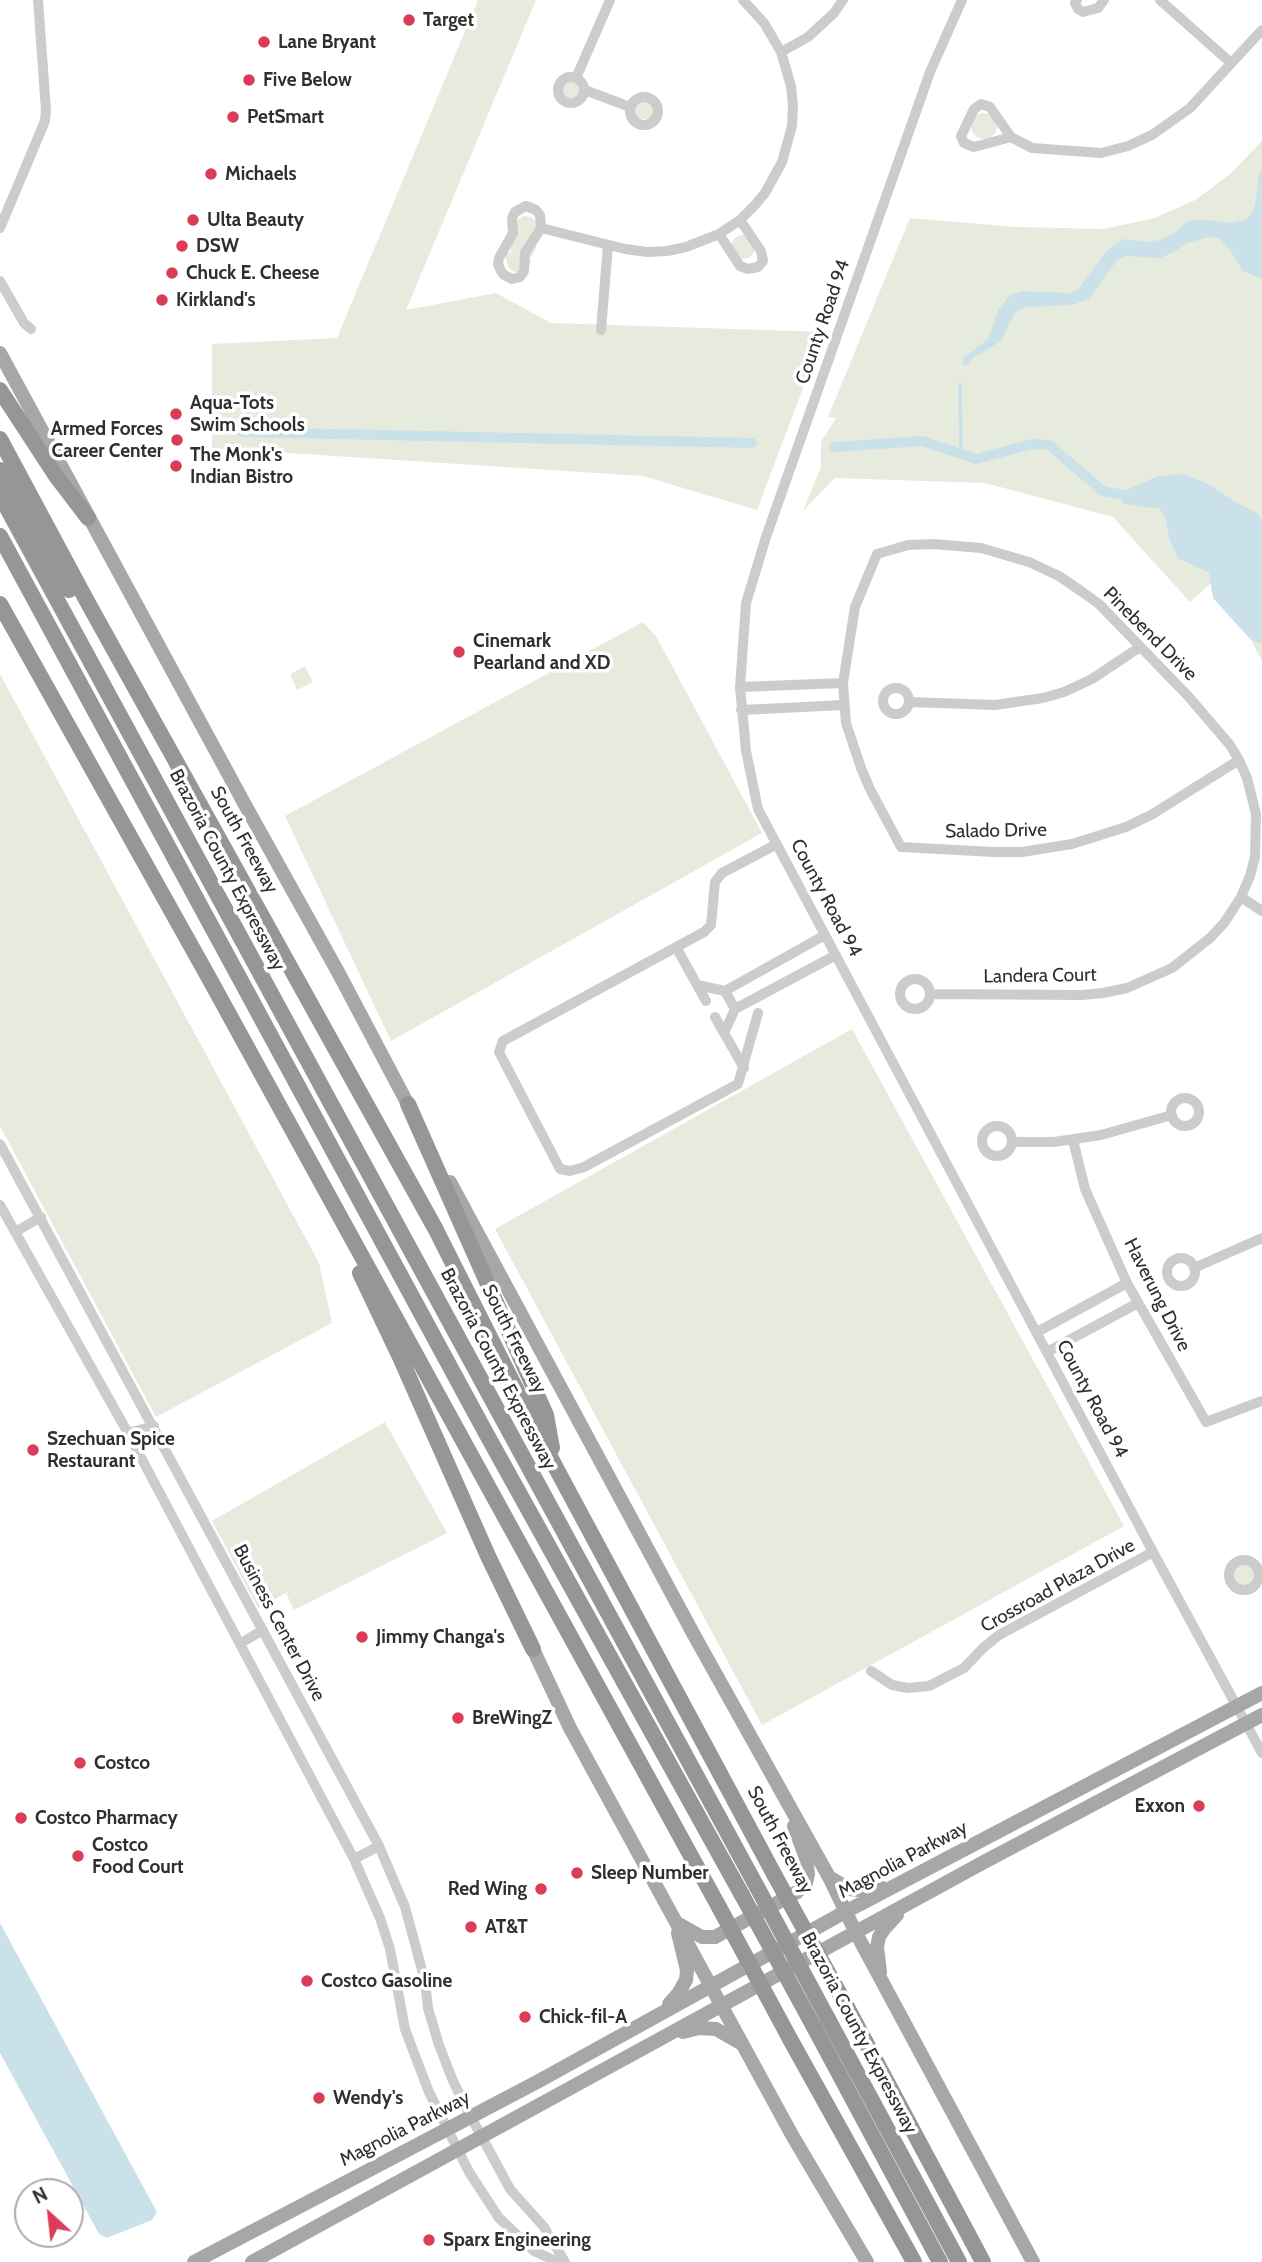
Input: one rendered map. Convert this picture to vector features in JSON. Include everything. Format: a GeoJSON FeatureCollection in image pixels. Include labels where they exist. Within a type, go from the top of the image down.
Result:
{"type":"FeatureCollection","features":[{"type":"Feature","properties":{"kind":"highway"},"geometry":{"type":"LineString","coordinates":[[0,390],[56,476],[88,517]]}},
{"type":"Feature","properties":{"kind":"highway","name":"South Freeway"},"geometry":{"type":"LineString","coordinates":[[0,439],[435,1228],[556,1468],[984,2262]]}},
{"type":"Feature","properties":{"kind":"highway"},"geometry":{"type":"LineString","coordinates":[[0,470],[98,640],[119,659]]}},
{"type":"Feature","properties":{"kind":"highway","name":"Brazoria County Expressway"},"geometry":{"type":"LineString","coordinates":[[0,495],[757,1887],[821,2023],[940,2262]]}},
{"type":"Feature","properties":{"kind":"highway","name":"Brazoria County Expressway"},"geometry":{"type":"LineString","coordinates":[[0,536],[487,1435],[742,1895],[821,2023],[959,2262]]}},
{"type":"Feature","properties":{"kind":"highway"},"geometry":{"type":"LineString","coordinates":[[0,604],[285,1116],[914,2262]]}},
{"type":"Feature","properties":{"kind":"highway"},"geometry":{"type":"LineString","coordinates":[[408,1104],[546,1415],[556,1468]]}},
{"type":"Feature","properties":{"kind":"highway"},"geometry":{"type":"LineString","coordinates":[[285,1116],[400,1357],[488,1556],[533,1649]]}},
{"type":"Feature","properties":{"kind":"main road"},"geometry":{"type":"LineString","coordinates":[[0,353],[338,972],[694,1635],[829,1877],[856,1933],[1033,2262]]}},
{"type":"Feature","properties":{"kind":"main road"},"geometry":{"type":"LineString","coordinates":[[533,1649],[570,1728],[676,1923],[792,2135],[867,2262]]}},
{"type":"Feature","properties":{"kind":"main road","name":"Magnolia Parkway"},"geometry":{"type":"LineString","coordinates":[[194,2262],[471,2118],[845,1912],[1262,1693]]}},
{"type":"Feature","properties":{"kind":"main road","name":"Magnolia Parkway"},"geometry":{"type":"LineString","coordinates":[[252,2262],[457,2148],[1262,1716]]}},
{"type":"Feature","properties":{"kind":"main road"},"geometry":{"type":"LineString","coordinates":[[1063,1821],[1069,1804],[1115,1770]]}},
{"type":"Feature","properties":{"kind":"main road"},"geometry":{"type":"LineString","coordinates":[[676,1923],[702,1937],[715,1937],[797,1892],[806,1883],[806,1858],[787,1800]]}},
{"type":"Feature","properties":{"kind":"main road"},"geometry":{"type":"LineString","coordinates":[[829,1877],[849,1889],[867,1891],[900,1883]]}},
{"type":"Feature","properties":{"kind":"main road"},"geometry":{"type":"LineString","coordinates":[[881,1980],[877,1947],[879,1937],[888,1924],[911,1903]]}},
{"type":"Feature","properties":{"kind":"main road"},"geometry":{"type":"LineString","coordinates":[[661,2013],[686,1980],[687,1970],[676,1923]]}},
{"type":"Feature","properties":{"kind":"main road"},"geometry":{"type":"LineString","coordinates":[[664,2037],[699,2028],[716,2029],[743,2044]]}},
{"type":"Feature","properties":{"kind":"street"},"geometry":{"type":"LineString","coordinates":[[0,229],[45,121],[38,0]]}},
{"type":"Feature","properties":{"kind":"street"},"geometry":{"type":"LineString","coordinates":[[576,78],[610,0]]}},
{"type":"Feature","properties":{"kind":"street"},"geometry":{"type":"LineString","coordinates":[[541,228],[608,245],[647,252],[667,251],[687,247],[719,234],[740,220],[765,193],[775,178],[788,146],[793,106],[791,86],[782,52],[764,23],[743,0]]}},
{"type":"Feature","properties":{"kind":"street"},"geometry":{"type":"LineString","coordinates":[[782,52],[808,37],[834,13],[843,0]]}},
{"type":"Feature","properties":{"kind":"street","name":"County Road 94"},"geometry":{"type":"LineString","coordinates":[[962,0],[930,72],[766,537],[746,603],[740,687],[746,751],[758,809],[1262,1753]]}},
{"type":"Feature","properties":{"kind":"street"},"geometry":{"type":"LineString","coordinates":[[1076,0],[1078,9],[1083,12],[1098,8],[1104,0]]}},
{"type":"Feature","properties":{"kind":"street"},"geometry":{"type":"LineString","coordinates":[[1160,0],[1231,63]]}},
{"type":"Feature","properties":{"kind":"street"},"geometry":{"type":"LineString","coordinates":[[1011,136],[974,147],[964,144],[961,136],[974,109],[981,104],[990,107],[1011,136],[1032,148],[1101,153],[1128,146],[1152,135],[1190,108],[1262,30]]}},
{"type":"Feature","properties":{"kind":"street"},"geometry":{"type":"LineString","coordinates":[[576,78],[583,85],[584,95],[576,103],[566,103],[559,96],[558,90],[562,81],[576,78]]}},
{"type":"Feature","properties":{"kind":"street"},"geometry":{"type":"LineString","coordinates":[[584,90],[630,107]]}},
{"type":"Feature","properties":{"kind":"street"},"geometry":{"type":"LineString","coordinates":[[526,206],[533,207],[540,215],[541,228],[525,253],[524,271],[520,277],[512,279],[504,275],[498,264],[499,258],[513,233],[512,218],[515,212],[526,206]]}},
{"type":"Feature","properties":{"kind":"street"},"geometry":{"type":"LineString","coordinates":[[719,234],[740,266],[748,270],[758,267],[763,261],[761,251],[740,220]]}},
{"type":"Feature","properties":{"kind":"street"},"geometry":{"type":"LineString","coordinates":[[601,330],[608,245]]}},
{"type":"Feature","properties":{"kind":"street"},"geometry":{"type":"LineString","coordinates":[[0,281],[23,323],[31,329]]}},
{"type":"Feature","properties":{"kind":"street","name":"Pinebend Drive"},"geometry":{"type":"LineString","coordinates":[[842,683],[855,607],[877,554],[908,545],[955,544],[993,551],[1029,562],[1059,576],[1099,604],[1188,696],[1230,745],[1239,760],[1253,796],[1257,835],[1250,876],[1241,897]]}},
{"type":"Feature","properties":{"kind":"street"},"geometry":{"type":"LineString","coordinates":[[909,702],[995,705],[1043,698],[1092,679],[1140,647]]}},
{"type":"Feature","properties":{"kind":"street"},"geometry":{"type":"LineString","coordinates":[[740,687],[842,683],[844,705],[741,710]]}},
{"type":"Feature","properties":{"kind":"street","name":"Salado Drive"},"geometry":{"type":"LineString","coordinates":[[844,705],[846,723],[861,768],[901,847],[1022,852],[1072,845],[1151,816],[1239,760]]}},
{"type":"Feature","properties":{"kind":"street"},"geometry":{"type":"LineString","coordinates":[[758,1013],[738,1084],[584,1167],[570,1171],[560,1168],[499,1052],[503,1041],[704,932],[711,925],[715,882],[722,873],[777,845]]}},
{"type":"Feature","properties":{"kind":"street"},"geometry":{"type":"LineString","coordinates":[[1241,897],[1262,911]]}},
{"type":"Feature","properties":{"kind":"street","name":"Landera Court"},"geometry":{"type":"LineString","coordinates":[[930,994],[1082,995],[1127,988],[1149,980],[1190,956],[1224,923],[1241,897]]}},
{"type":"Feature","properties":{"kind":"street"},"geometry":{"type":"LineString","coordinates":[[697,985],[725,991],[825,935]]}},
{"type":"Feature","properties":{"kind":"street"},"geometry":{"type":"LineString","coordinates":[[676,947],[706,1001]]}},
{"type":"Feature","properties":{"kind":"street"},"geometry":{"type":"LineString","coordinates":[[724,1033],[735,1009],[836,955]]}},
{"type":"Feature","properties":{"kind":"street"},"geometry":{"type":"LineString","coordinates":[[725,991],[735,1009]]}},
{"type":"Feature","properties":{"kind":"street"},"geometry":{"type":"LineString","coordinates":[[715,1017],[744,1068]]}},
{"type":"Feature","properties":{"kind":"street"},"geometry":{"type":"LineString","coordinates":[[1013,1142],[1073,1140],[1131,1128],[1172,1115]]}},
{"type":"Feature","properties":{"kind":"street","name":"Haverung Drive"},"geometry":{"type":"LineString","coordinates":[[1073,1140],[1085,1189],[1127,1283],[1206,1422],[1262,1401]]}},
{"type":"Feature","properties":{"kind":"street","name":"Business Center Drive"},"geometry":{"type":"LineString","coordinates":[[0,1144],[379,1846],[416,1940],[428,2008],[439,2045],[471,2118],[510,2189],[544,2227],[565,2262]]}},
{"type":"Feature","properties":{"kind":"street"},"geometry":{"type":"LineString","coordinates":[[0,1205],[128,1433],[354,1859],[380,1918],[390,1949],[405,2029],[469,2172],[499,2218],[534,2251],[558,2262]]}},
{"type":"Feature","properties":{"kind":"street"},"geometry":{"type":"LineString","coordinates":[[15,1232],[41,1217]]}},
{"type":"Feature","properties":{"kind":"street"},"geometry":{"type":"LineString","coordinates":[[1194,1268],[1262,1238]]}},
{"type":"Feature","properties":{"kind":"street"},"geometry":{"type":"LineString","coordinates":[[1037,1332],[1127,1283]]}},
{"type":"Feature","properties":{"kind":"street"},"geometry":{"type":"LineString","coordinates":[[1047,1352],[1138,1303]]}},
{"type":"Feature","properties":{"kind":"street"},"geometry":{"type":"LineString","coordinates":[[128,1433],[154,1426]]}},
{"type":"Feature","properties":{"kind":"street","name":"Crossroad Plaza Drive"},"geometry":{"type":"LineString","coordinates":[[871,1671],[892,1685],[908,1688],[929,1686],[964,1668],[999,1636],[1153,1552]]}},
{"type":"Feature","properties":{"kind":"street"},"geometry":{"type":"LineString","coordinates":[[240,1643],[263,1630]]}},
{"type":"Feature","properties":{"kind":"street"},"geometry":{"type":"LineString","coordinates":[[354,1859],[379,1846]]}},
{"type":"Feature","properties":{"kind":"shaded area"},"geometry":{"type":"Polygon","coordinates":[[[478,0],[536,0],[406,310],[496,293],[551,323],[824,332],[757,510],[643,476],[212,448],[212,344],[337,338],[478,0]]]}},
{"type":"Feature","properties":{"kind":"shaded area"},"geometry":{"type":"Polygon","coordinates":[[[572,77],[581,81],[585,90],[581,99],[572,103],[563,99],[559,90],[563,81],[572,77]]]}},
{"type":"Feature","properties":{"kind":"shaded area"},"geometry":{"type":"Polygon","coordinates":[[[644,93],[653,97],[657,106],[653,115],[644,119],[635,115],[631,106],[635,97],[644,93]]]}},
{"type":"Feature","properties":{"kind":"shaded area"},"geometry":{"type":"Polygon","coordinates":[[[984,113],[993,117],[997,126],[993,135],[984,139],[975,135],[971,126],[975,117],[984,113]]]}},
{"type":"Feature","properties":{"kind":"shaded area"},"geometry":{"type":"Polygon","coordinates":[[[1262,141],[1262,661],[1218,577],[1190,602],[1113,517],[985,483],[835,478],[803,511],[821,467],[821,442],[836,418],[828,417],[910,218],[1017,227],[1104,229],[1155,218],[1195,200],[1229,175],[1262,141]]]}},
{"type":"Feature","properties":{"kind":"shaded area"},"geometry":{"type":"Polygon","coordinates":[[[523,216],[538,222],[536,248],[527,259],[531,261],[529,265],[514,272],[508,267],[505,255],[507,252],[511,253],[510,247],[518,234],[516,221],[523,216]]]}},
{"type":"Feature","properties":{"kind":"shaded area"},"geometry":{"type":"Polygon","coordinates":[[[743,235],[754,242],[755,247],[748,258],[743,259],[732,252],[731,247],[738,236],[743,235]]]}},
{"type":"Feature","properties":{"kind":"shaded area"},"geometry":{"type":"Polygon","coordinates":[[[643,622],[656,636],[762,833],[391,1041],[285,816],[643,622]]]}},
{"type":"Feature","properties":{"kind":"shaded area"},"geometry":{"type":"Polygon","coordinates":[[[305,666],[313,682],[297,690],[290,674],[305,666]]]}},
{"type":"Feature","properties":{"kind":"shaded area"},"geometry":{"type":"Polygon","coordinates":[[[0,674],[319,1263],[332,1323],[156,1417],[0,1126],[0,674]]]}},
{"type":"Feature","properties":{"kind":"shaded area"},"geometry":{"type":"Polygon","coordinates":[[[852,1029],[1124,1526],[762,1725],[495,1229],[852,1029]]]}},
{"type":"Feature","properties":{"kind":"shaded area"},"geometry":{"type":"Polygon","coordinates":[[[385,1422],[447,1533],[294,1610],[286,1593],[258,1608],[212,1521],[385,1422]]]}},
{"type":"Feature","properties":{"kind":"shaded area"},"geometry":{"type":"Polygon","coordinates":[[[1243,1563],[1252,1567],[1256,1576],[1252,1585],[1243,1589],[1234,1585],[1230,1576],[1234,1567],[1243,1563]]]}},
{"type":"Feature","properties":{"kind":"water"},"geometry":{"type":"Polygon","coordinates":[[[1262,168],[1262,279],[1243,271],[1220,239],[1209,237],[1187,243],[1160,258],[1125,256],[1117,260],[1089,299],[1072,305],[1020,309],[1014,314],[1001,341],[973,358],[967,365],[962,365],[964,358],[988,339],[999,309],[1010,295],[1022,291],[1071,293],[1078,290],[1106,252],[1124,239],[1148,242],[1159,240],[1171,235],[1188,221],[1198,219],[1232,223],[1244,220],[1255,205],[1262,168]]]}},
{"type":"Feature","properties":{"kind":"water"},"geometry":{"type":"Polygon","coordinates":[[[1184,474],[1210,485],[1257,513],[1262,520],[1262,644],[1251,640],[1213,598],[1209,573],[1178,558],[1160,509],[1123,504],[1124,491],[1158,476],[1184,474]]]}},
{"type":"Feature","properties":{"kind":"water"},"geometry":{"type":"Polygon","coordinates":[[[0,1923],[157,2212],[152,2220],[107,2238],[99,2234],[84,2207],[84,2178],[68,2178],[0,2053],[0,1923]]]}},
{"type":"Feature","properties":{"kind":"waterway"},"geometry":{"type":"LineString","coordinates":[[960,384],[961,455]]}},
{"type":"Feature","properties":{"kind":"waterway"},"geometry":{"type":"LineString","coordinates":[[242,432],[752,443]]}},
{"type":"Feature","properties":{"kind":"waterway"},"geometry":{"type":"LineString","coordinates":[[834,447],[922,441],[976,459],[1032,444],[1049,445],[1103,491],[1138,498]]}},
{"type":"Feature","properties":{"kind":"place","name":"Target"},"geometry":{"type":"Point","coordinates":[409,20]}},
{"type":"Feature","properties":{"kind":"place","name":"Lane Bryant"},"geometry":{"type":"Point","coordinates":[264,42]}},
{"type":"Feature","properties":{"kind":"place","name":"Five Below"},"geometry":{"type":"Point","coordinates":[249,80]}},
{"type":"Feature","properties":{"kind":"place","name":"PetSmart"},"geometry":{"type":"Point","coordinates":[233,117]}},
{"type":"Feature","properties":{"kind":"place","name":"Michaels"},"geometry":{"type":"Point","coordinates":[211,174]}},
{"type":"Feature","properties":{"kind":"place","name":"Ulta Beauty"},"geometry":{"type":"Point","coordinates":[193,220]}},
{"type":"Feature","properties":{"kind":"place","name":"DSW"},"geometry":{"type":"Point","coordinates":[182,246]}},
{"type":"Feature","properties":{"kind":"place","name":"Chuck E. Cheese"},"geometry":{"type":"Point","coordinates":[172,273]}},
{"type":"Feature","properties":{"kind":"place","name":"Kirkland's"},"geometry":{"type":"Point","coordinates":[162,300]}},
{"type":"Feature","properties":{"kind":"place","name":"Aqua-Tots Swim Schools"},"geometry":{"type":"Point","coordinates":[176,414]}},
{"type":"Feature","properties":{"kind":"place","name":"Armed Forces Career Center"},"geometry":{"type":"Point","coordinates":[177,440]}},
{"type":"Feature","properties":{"kind":"place","name":"The Monk's Indian Bistro"},"geometry":{"type":"Point","coordinates":[176,466]}},
{"type":"Feature","properties":{"kind":"place","name":"Cinemark Pearland and XD"},"geometry":{"type":"Point","coordinates":[459,652]}},
{"type":"Feature","properties":{"kind":"place","name":"Szechuan Spice Restaurant"},"geometry":{"type":"Point","coordinates":[33,1450]}},
{"type":"Feature","properties":{"kind":"place","name":"Jimmy Changa's"},"geometry":{"type":"Point","coordinates":[362,1637]}},
{"type":"Feature","properties":{"kind":"place","name":"BreWingZ"},"geometry":{"type":"Point","coordinates":[458,1718]}},
{"type":"Feature","properties":{"kind":"place","name":"Costco"},"geometry":{"type":"Point","coordinates":[80,1763]}},
{"type":"Feature","properties":{"kind":"place","name":"Exxon"},"geometry":{"type":"Point","coordinates":[1199,1806]}},
{"type":"Feature","properties":{"kind":"place","name":"Costco Pharmacy"},"geometry":{"type":"Point","coordinates":[21,1818]}},
{"type":"Feature","properties":{"kind":"place","name":"Costco Food Court"},"geometry":{"type":"Point","coordinates":[78,1856]}},
{"type":"Feature","properties":{"kind":"place","name":"Sleep Number"},"geometry":{"type":"Point","coordinates":[577,1873]}},
{"type":"Feature","properties":{"kind":"place","name":"Red Wing"},"geometry":{"type":"Point","coordinates":[541,1889]}},
{"type":"Feature","properties":{"kind":"place","name":"AT&T"},"geometry":{"type":"Point","coordinates":[471,1927]}},
{"type":"Feature","properties":{"kind":"place","name":"Costco Gasoline"},"geometry":{"type":"Point","coordinates":[307,1981]}},
{"type":"Feature","properties":{"kind":"place","name":"Chick-fil-A"},"geometry":{"type":"Point","coordinates":[525,2017]}},
{"type":"Feature","properties":{"kind":"place","name":"Wendy's"},"geometry":{"type":"Point","coordinates":[319,2098]}},
{"type":"Feature","properties":{"kind":"place","name":"Sparx Engineering"},"geometry":{"type":"Point","coordinates":[429,2240]}}]}
